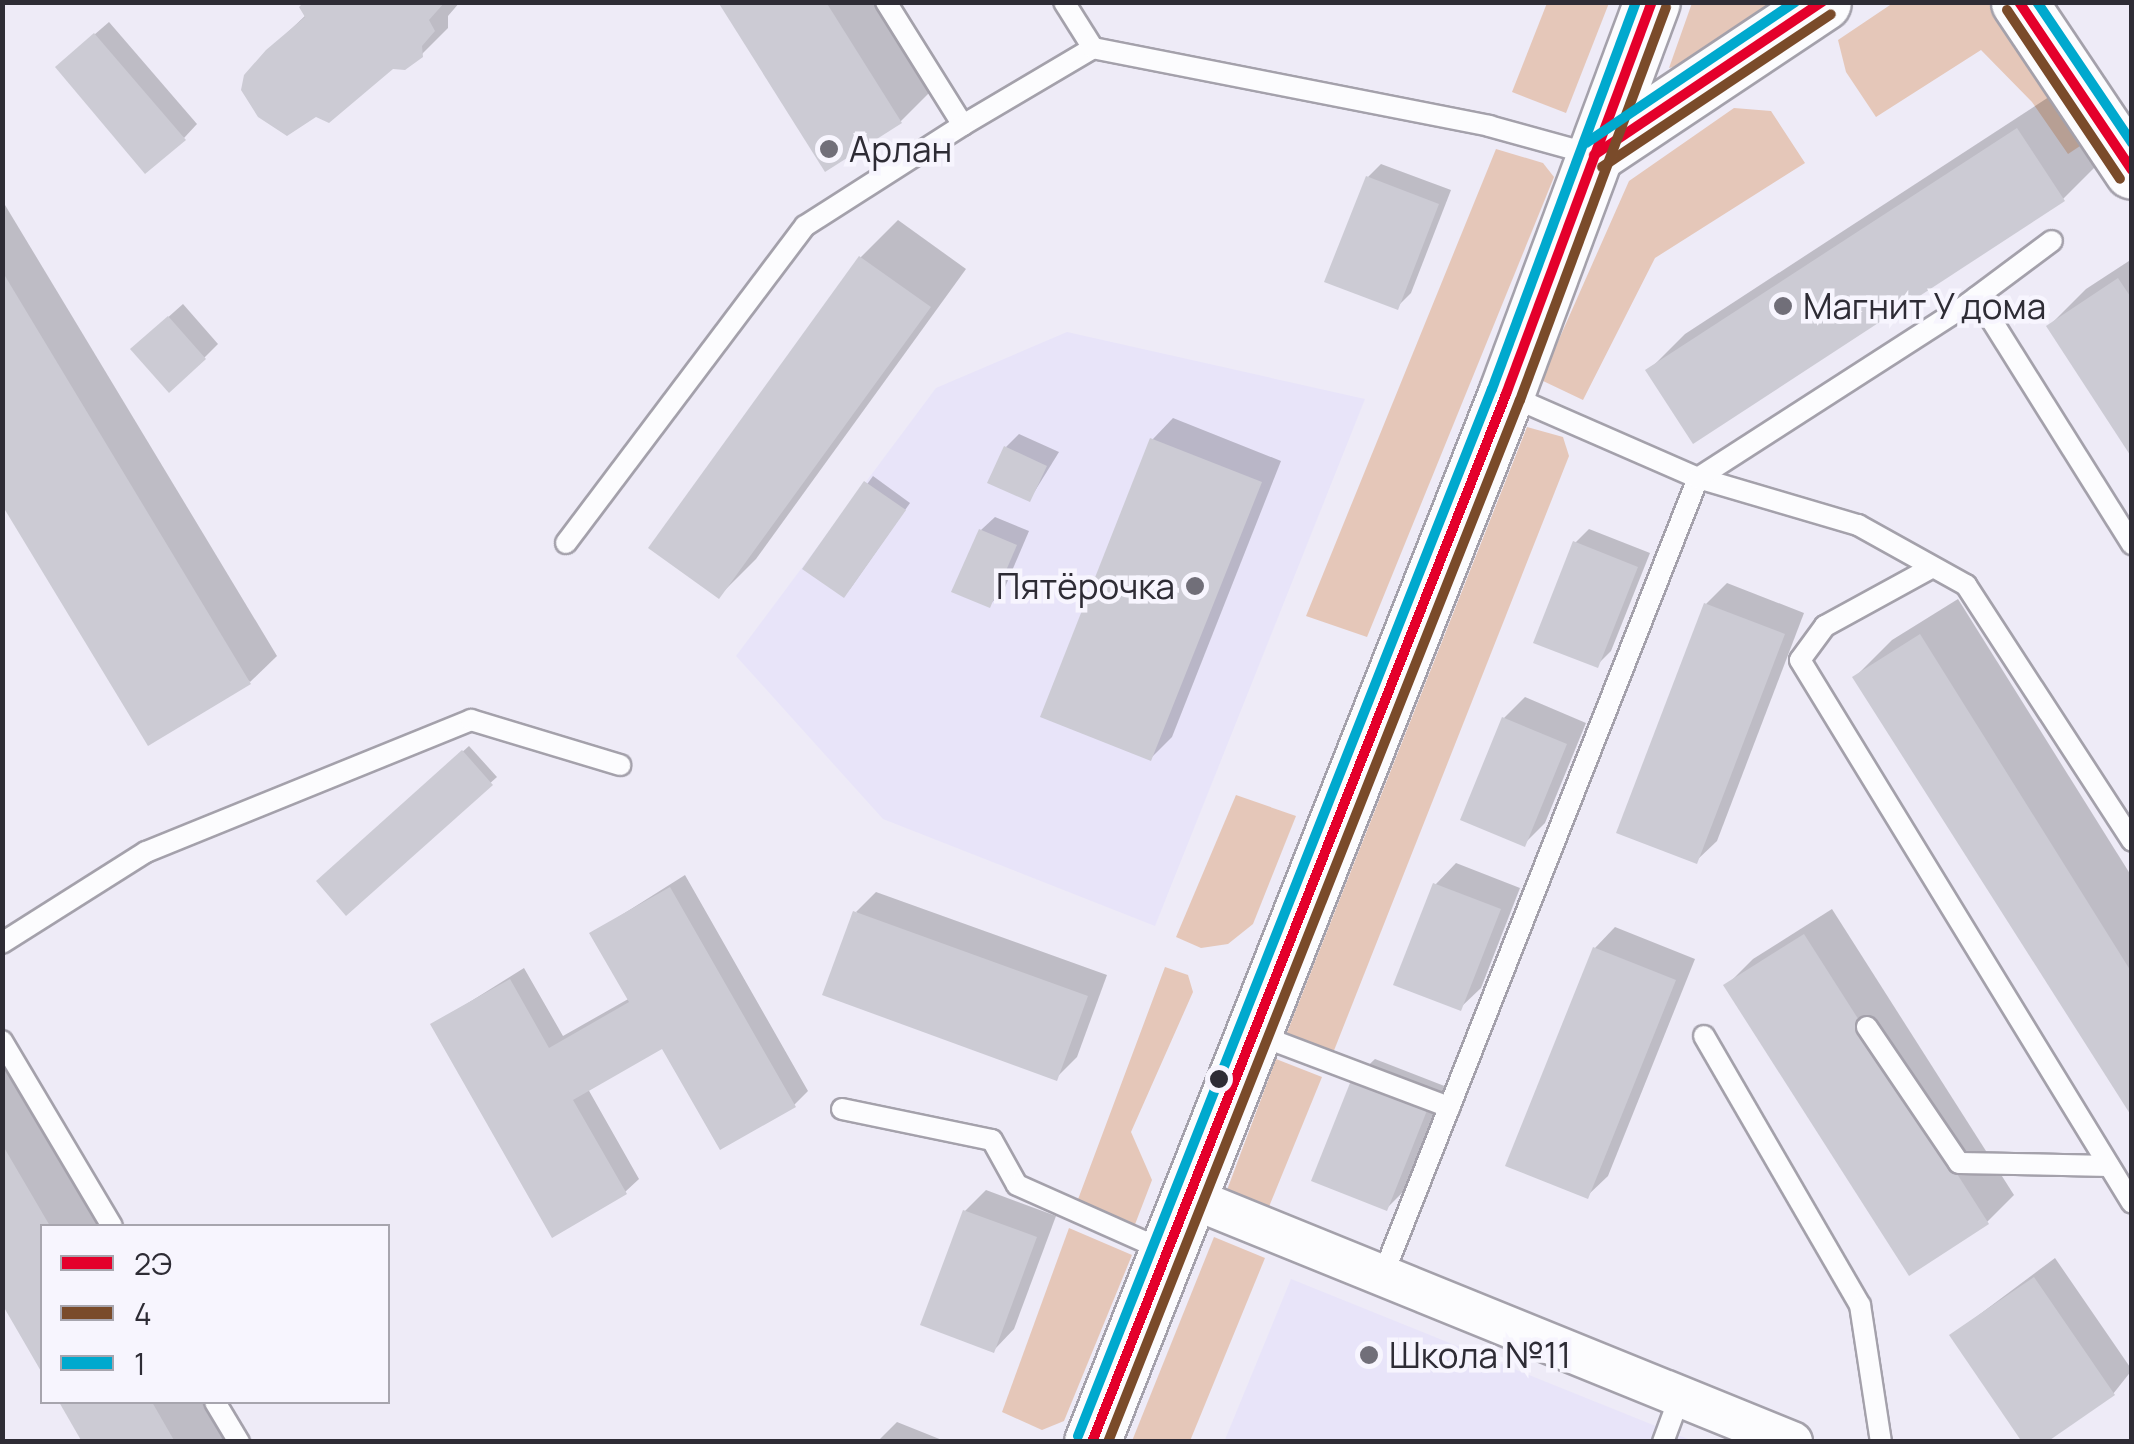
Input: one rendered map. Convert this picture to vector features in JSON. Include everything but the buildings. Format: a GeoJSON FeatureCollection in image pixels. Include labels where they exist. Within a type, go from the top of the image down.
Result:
{"type":"FeatureCollection","features":[{"type":"Feature","properties":{"kind":"street"},"geometry":{"type":"LineString","coordinates":[[1092,1442],[1506,394],[1652,2]]}},
{"type":"Feature","properties":{"kind":"street"},"geometry":{"type":"LineString","coordinates":[[1594,155],[1823,2]]}},
{"type":"Feature","properties":{"kind":"street"},"geometry":{"type":"LineString","coordinates":[[2019,2],[2132,171]]}},
{"type":"Feature","properties":{"kind":"street"},"geometry":{"type":"LineString","coordinates":[[1189,1196],[1792,1442]]}},
{"type":"Feature","properties":{"kind":"lane"},"geometry":{"type":"LineString","coordinates":[[886,2],[963,125]]}},
{"type":"Feature","properties":{"kind":"lane"},"geometry":{"type":"LineString","coordinates":[[1064,2],[1093,48]]}},
{"type":"Feature","properties":{"kind":"lane"},"geometry":{"type":"LineString","coordinates":[[566,543],[805,226],[1093,48],[1490,126],[1594,155]]}},
{"type":"Feature","properties":{"kind":"lane"},"geometry":{"type":"LineString","coordinates":[[1384,1275],[1698,478],[1977,298],[2052,241]]}},
{"type":"Feature","properties":{"kind":"lane"},"geometry":{"type":"LineString","coordinates":[[1977,298],[2132,544]]}},
{"type":"Feature","properties":{"kind":"lane"},"geometry":{"type":"LineString","coordinates":[[1506,394],[1698,478],[1858,524],[1966,585],[2132,841]]}},
{"type":"Feature","properties":{"kind":"lane"},"geometry":{"type":"LineString","coordinates":[[1931,568],[1825,626],[1800,660],[2132,1203]]}},
{"type":"Feature","properties":{"kind":"lane"},"geometry":{"type":"LineString","coordinates":[[2,943],[146,852],[471,720],[620,766]]}},
{"type":"Feature","properties":{"kind":"lane"},"geometry":{"type":"LineString","coordinates":[[1867,1027],[1959,1163],[2109,1166]]}},
{"type":"Feature","properties":{"kind":"lane"},"geometry":{"type":"LineString","coordinates":[[1252,1032],[1450,1107]]}},
{"type":"Feature","properties":{"kind":"lane"},"geometry":{"type":"LineString","coordinates":[[1704,1036],[1860,1305],[1881,1442]]}},
{"type":"Feature","properties":{"kind":"lane"},"geometry":{"type":"LineString","coordinates":[[2,1041],[111,1224]]}},
{"type":"Feature","properties":{"kind":"lane"},"geometry":{"type":"LineString","coordinates":[[842,1110],[992,1140],[1017,1185],[1167,1252]]}},
{"type":"Feature","properties":{"kind":"lane"},"geometry":{"type":"LineString","coordinates":[[1662,1442],[1680,1396]]}},
{"type":"Feature","properties":{"kind":"lane"},"geometry":{"type":"LineString","coordinates":[[216,1404],[239,1442]]}},
{"type":"Feature","properties":{"kind":"shaded area"},"geometry":{"type":"Polygon","coordinates":[[[1547,3],[1609,3],[1566,113],[1512,92],[1547,3]]]}},
{"type":"Feature","properties":{"kind":"shaded area"},"geometry":{"type":"Polygon","coordinates":[[[1692,3],[1776,3],[1687,64],[1669,68],[1692,3]]]}},
{"type":"Feature","properties":{"kind":"shaded area"},"geometry":{"type":"Polygon","coordinates":[[[1893,3],[2000,3],[2089,140],[2068,154],[2032,102],[1981,50],[1876,117],[1846,72],[1838,40],[1893,3]]]}},
{"type":"Feature","properties":{"kind":"shaded area"},"geometry":{"type":"Polygon","coordinates":[[[1734,108],[1771,111],[1805,163],[1655,258],[1583,400],[1541,380],[1629,181],[1734,108]]]}},
{"type":"Feature","properties":{"kind":"shaded area"},"geometry":{"type":"Polygon","coordinates":[[[1496,149],[1543,163],[1554,177],[1367,637],[1306,616],[1496,149]]]}},
{"type":"Feature","properties":{"kind":"shaded area"},"geometry":{"type":"Polygon","coordinates":[[[1067,332],[1365,399],[1155,926],[883,819],[736,656],[936,388],[1067,332]]]}},
{"type":"Feature","properties":{"kind":"shaded area"},"geometry":{"type":"Polygon","coordinates":[[[1527,427],[1563,437],[1569,456],[1333,1053],[1286,1035],[1527,427]]]}},
{"type":"Feature","properties":{"kind":"shaded area"},"geometry":{"type":"Polygon","coordinates":[[[1236,795],[1296,816],[1253,924],[1228,944],[1201,948],[1176,937],[1236,795]]]}},
{"type":"Feature","properties":{"kind":"shaded area"},"geometry":{"type":"Polygon","coordinates":[[[1165,967],[1188,975],[1193,992],[1131,1132],[1152,1180],[1134,1227],[1077,1202],[1165,967]]]}},
{"type":"Feature","properties":{"kind":"shaded area"},"geometry":{"type":"Polygon","coordinates":[[[1276,1059],[1322,1077],[1266,1214],[1224,1198],[1276,1059]]]}},
{"type":"Feature","properties":{"kind":"shaded area"},"geometry":{"type":"Polygon","coordinates":[[[1069,1228],[1132,1255],[1064,1421],[1042,1430],[1002,1412],[1069,1228]]]}},
{"type":"Feature","properties":{"kind":"shaded area"},"geometry":{"type":"Polygon","coordinates":[[[1214,1237],[1265,1258],[1190,1441],[1132,1441],[1214,1237]]]}},
{"type":"Feature","properties":{"kind":"shaded area","name":"Школа №11"},"geometry":{"type":"Polygon","coordinates":[[[1291,1279],[1693,1441],[1224,1442],[1291,1279]]]}},
{"type":"Feature","properties":{"kind":"transit line","name":"1"},"geometry":{"type":"LineString","coordinates":[[1078,1436],[1492,389],[1636,2]]}},
{"type":"Feature","properties":{"kind":"transit line","name":"2Э"},"geometry":{"type":"LineString","coordinates":[[1092,1442],[1506,394],[1652,2]]}},
{"type":"Feature","properties":{"kind":"transit line","name":"1"},"geometry":{"type":"LineString","coordinates":[[1586,143],[1795,2]]}},
{"type":"Feature","properties":{"kind":"transit line","name":"2Э"},"geometry":{"type":"LineString","coordinates":[[1594,155],[1822,2]]}},
{"type":"Feature","properties":{"kind":"transit line","name":"2Э"},"geometry":{"type":"LineString","coordinates":[[2019,2],[2132,170]]}},
{"type":"Feature","properties":{"kind":"transit line","name":"1"},"geometry":{"type":"LineString","coordinates":[[2037,2],[2132,143]]}},
{"type":"Feature","properties":{"kind":"transit line","name":"4"},"geometry":{"type":"LineString","coordinates":[[1108,1442],[1520,400],[1666,7]]}},
{"type":"Feature","properties":{"kind":"transit line","name":"4"},"geometry":{"type":"LineString","coordinates":[[2007,10],[2120,179]]}},
{"type":"Feature","properties":{"kind":"transit line","name":"4"},"geometry":{"type":"LineString","coordinates":[[1602,167],[1831,14]]}},
{"type":"Feature","properties":{"kind":"place","name":"Арлан"},"geometry":{"type":"Point","coordinates":[829,149]}},
{"type":"Feature","properties":{"kind":"place","name":"Магнит У дома"},"geometry":{"type":"Point","coordinates":[1783,306]}},
{"type":"Feature","properties":{"kind":"place","name":"Пятёрочка"},"geometry":{"type":"Point","coordinates":[1195,586]}},
{"type":"Feature","properties":{"kind":"place","name":"Школа №11"},"geometry":{"type":"Point","coordinates":[1369,1355]}}]}
